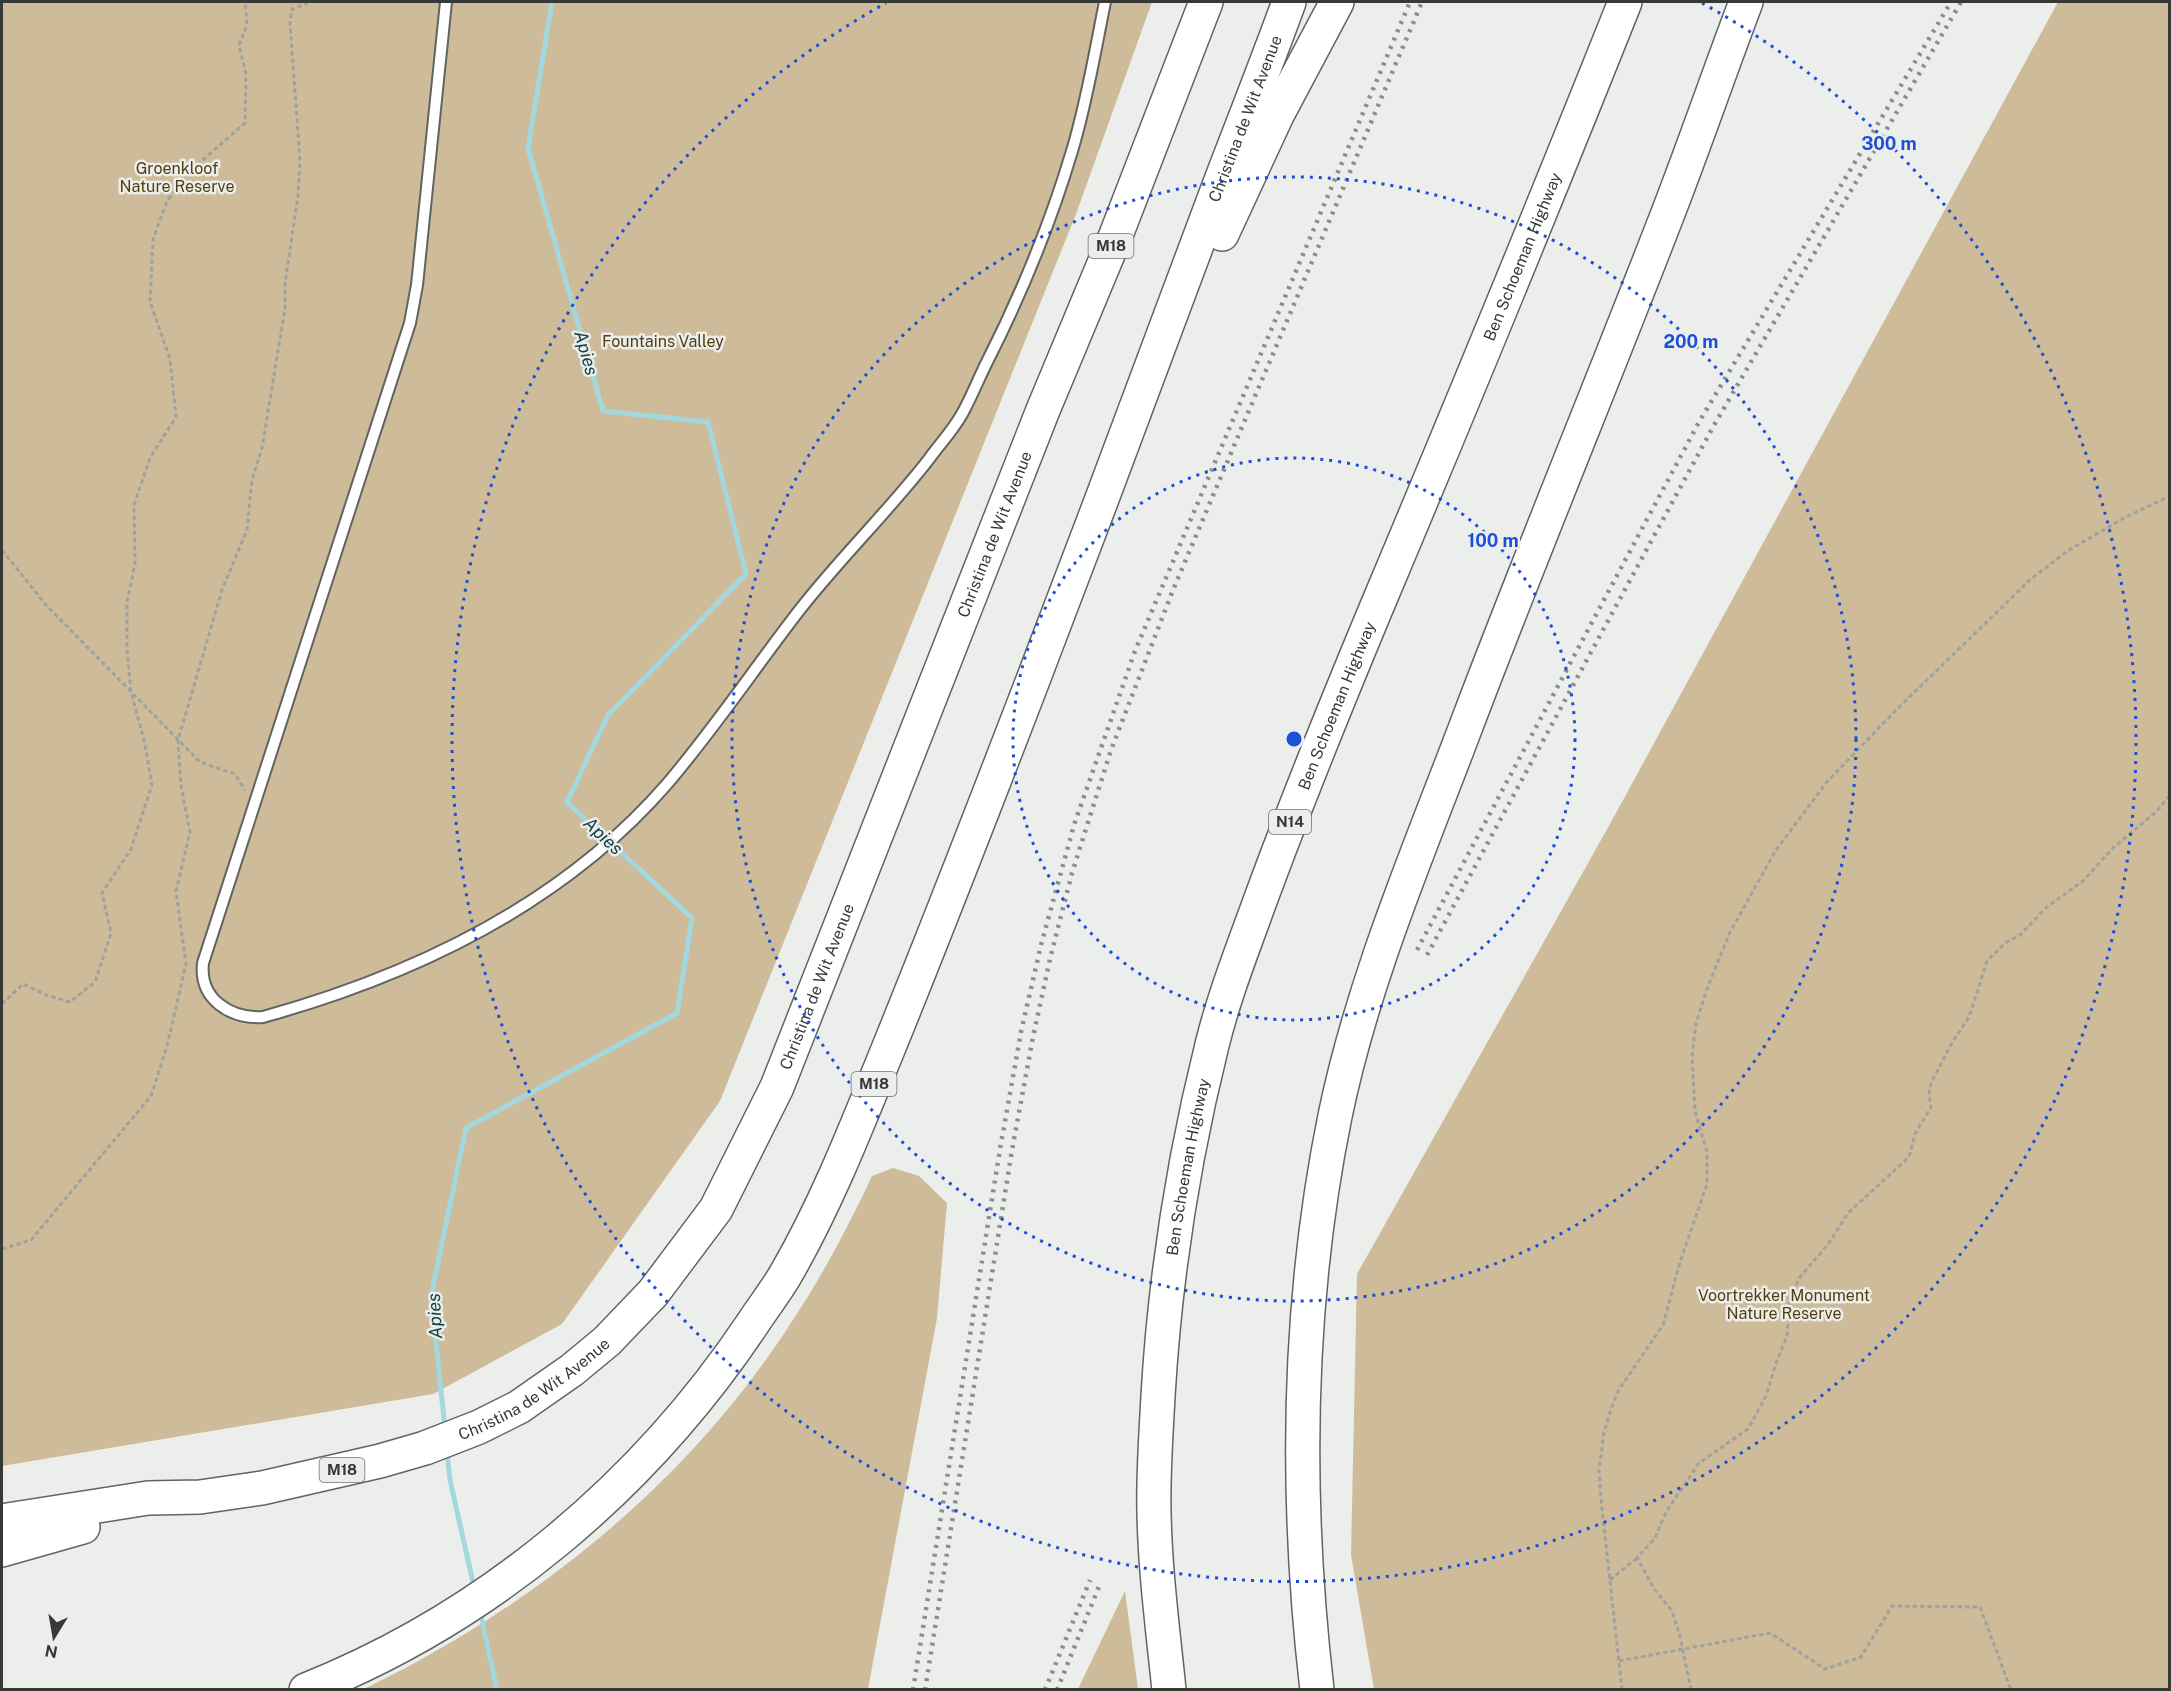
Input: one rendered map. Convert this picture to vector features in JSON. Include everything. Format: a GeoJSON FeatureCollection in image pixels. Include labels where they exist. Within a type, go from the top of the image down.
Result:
{"type":"FeatureCollection","features":[{"type":"Feature","properties":{"kind":"main road","name":"Christina de Wit Avenue"},"geometry":{"type":"LineString","coordinates":[[2,1521],[148,1498],[200,1497],[262,1488],[380,1461],[425,1448],[479,1427],[519,1407],[573,1370],[607,1341],[653,1293],[716,1209],[777,1087],[1043,410],[1116,235],[1206,2]]}},
{"type":"Feature","properties":{"kind":"main road","name":"Christina de Wit Avenue"},"geometry":{"type":"LineString","coordinates":[[314,1686],[402,1645],[450,1616],[513,1575],[585,1517],[651,1454],[689,1411],[786,1274],[822,1206],[945,908],[1099,508],[1289,2]]}},
{"type":"Feature","properties":{"kind":"main road"},"geometry":{"type":"LineString","coordinates":[[1099,508],[1277,115],[1337,2]]}},
{"type":"Feature","properties":{"kind":"main road","name":"Ben Schoeman Highway"},"geometry":{"type":"LineString","coordinates":[[1169,1689],[1154,1512],[1156,1428],[1162,1339],[1173,1234],[1194,1122],[1214,1039],[1284,836],[1521,262],[1625,2]]}},
{"type":"Feature","properties":{"kind":"main road"},"geometry":{"type":"LineString","coordinates":[[1317,1689],[1307,1569],[1303,1460],[1308,1318],[1335,1116],[1352,1046],[1371,979],[1493,656],[1665,222],[1746,2]]}},
{"type":"Feature","properties":{"kind":"main road"},"geometry":{"type":"LineString","coordinates":[[2,1550],[65,1531],[156,1511],[200,1497]]}},
{"type":"Feature","properties":{"kind":"lane"},"geometry":{"type":"LineString","coordinates":[[446,2],[423,235],[410,323],[203,963],[202,975],[213,1000],[235,1015],[251,1018],[281,1012],[339,993],[422,960],[475,934],[525,906],[576,870],[636,817],[667,784],[800,611],[897,500],[962,413],[1011,314],[1049,221],[1083,110],[1105,2]]}},
{"type":"Feature","properties":{"kind":"path"},"geometry":{"type":"LineString","coordinates":[[2,1004],[23,984],[46,995],[70,1002],[95,982],[111,933],[102,893],[132,849],[152,785],[145,744],[131,692],[127,649],[127,602],[135,564],[134,505],[150,458],[176,417],[170,358],[150,302],[153,239],[167,201],[197,165],[245,123],[246,74],[239,45],[247,25],[245,2]]}},
{"type":"Feature","properties":{"kind":"path"},"geometry":{"type":"LineString","coordinates":[[2,1249],[31,1240],[151,1096],[167,1046],[186,964],[176,891],[190,832],[181,786],[178,740],[222,590],[247,530],[252,480],[262,448],[285,309],[285,283],[299,184],[300,161],[290,23],[292,9],[306,2]]}},
{"type":"Feature","properties":{"kind":"path"},"geometry":{"type":"LineString","coordinates":[[1622,1689],[1599,1470],[1604,1432],[1618,1391],[1664,1325],[1680,1262],[1707,1184],[1707,1152],[1695,1111],[1692,1056],[1696,1023],[1730,932],[1776,850],[1826,783],[1896,710],[2031,579],[2069,550],[2124,518],[2169,496]]}},
{"type":"Feature","properties":{"kind":"path"},"geometry":{"type":"LineString","coordinates":[[2,550],[46,605],[178,740],[200,762],[235,774],[254,804]]}},
{"type":"Feature","properties":{"kind":"path"},"geometry":{"type":"LineString","coordinates":[[1609,1581],[1637,1558],[1655,1538],[1666,1512],[1699,1463],[1748,1429],[1766,1396],[1786,1336],[1790,1298],[1800,1277],[1829,1243],[1848,1213],[1909,1157],[1915,1134],[1931,1107],[1929,1094],[1931,1083],[1969,1017],[1987,961],[2005,943],[2020,935],[2048,906],[2083,881],[2114,848],[2157,811],[2169,795]]}},
{"type":"Feature","properties":{"kind":"path"},"geometry":{"type":"LineString","coordinates":[[1637,1558],[1654,1590],[1672,1611],[1691,1689]]}},
{"type":"Feature","properties":{"kind":"path"},"geometry":{"type":"LineString","coordinates":[[1619,1661],[1770,1633],[1825,1669],[1861,1657],[1892,1606],[1980,1607],[2011,1689]]}},
{"type":"Feature","properties":{"kind":"green space","name":"Fountains Valley"},"geometry":{"type":"Polygon","coordinates":[[[2,2],[1152,2],[1076,214],[720,1101],[562,1324],[433,1394],[2,1466],[2,2]]]}},
{"type":"Feature","properties":{"kind":"green space","name":"Voortrekker Monument Nature Reserve"},"geometry":{"type":"Polygon","coordinates":[[[2058,2],[2169,2],[2169,1689],[1374,1689],[1351,1555],[1357,1274],[1610,824],[2058,2]]]}},
{"type":"Feature","properties":{"kind":"green space"},"geometry":{"type":"Polygon","coordinates":[[[893,1168],[919,1176],[947,1203],[937,1318],[868,1689],[364,1689],[429,1655],[491,1618],[551,1576],[608,1531],[661,1482],[711,1429],[757,1372],[818,1279],[872,1176],[893,1168]]]}},
{"type":"Feature","properties":{"kind":"green space"},"geometry":{"type":"Polygon","coordinates":[[[1125,1591],[1138,1689],[1078,1689],[1125,1591]]]}},
{"type":"Feature","properties":{"kind":"waterway","name":"Apies"},"geometry":{"type":"LineString","coordinates":[[445,1428],[431,1296],[466,1128],[677,1013],[692,918],[567,802],[608,715],[746,574],[708,422],[603,411],[528,148],[552,2]]}},
{"type":"Feature","properties":{"kind":"waterway","name":"Apies"},"geometry":{"type":"LineString","coordinates":[[447,1452],[450,1480],[474,1587]]}},
{"type":"Feature","properties":{"kind":"waterway","name":"Apies"},"geometry":{"type":"LineString","coordinates":[[480,1611],[497,1690]]}},
{"type":"Feature","properties":{"kind":"railway"},"geometry":{"type":"LineString","coordinates":[[913,1690],[1021,1032],[1041,945],[1074,825],[1135,651],[1410,2]]}},
{"type":"Feature","properties":{"kind":"railway"},"geometry":{"type":"LineString","coordinates":[[925,1690],[1012,1150],[1033,1037],[1072,873],[1111,750],[1173,590],[1422,2]]}},
{"type":"Feature","properties":{"kind":"railway"},"geometry":{"type":"LineString","coordinates":[[1417,950],[1699,422],[1951,2]]}},
{"type":"Feature","properties":{"kind":"railway"},"geometry":{"type":"LineString","coordinates":[[1427,955],[1713,427],[1961,2]]}},
{"type":"Feature","properties":{"kind":"railway"},"geometry":{"type":"LineString","coordinates":[[1045,1690],[1090,1580]]}},
{"type":"Feature","properties":{"kind":"railway"},"geometry":{"type":"LineString","coordinates":[[1057,1690],[1100,1584]]}},
{"type":"Feature","properties":{"kind":"park label","name":"Groenkloof Nature Reserve"},"geometry":{"type":"Point","coordinates":[177,177]}}]}
